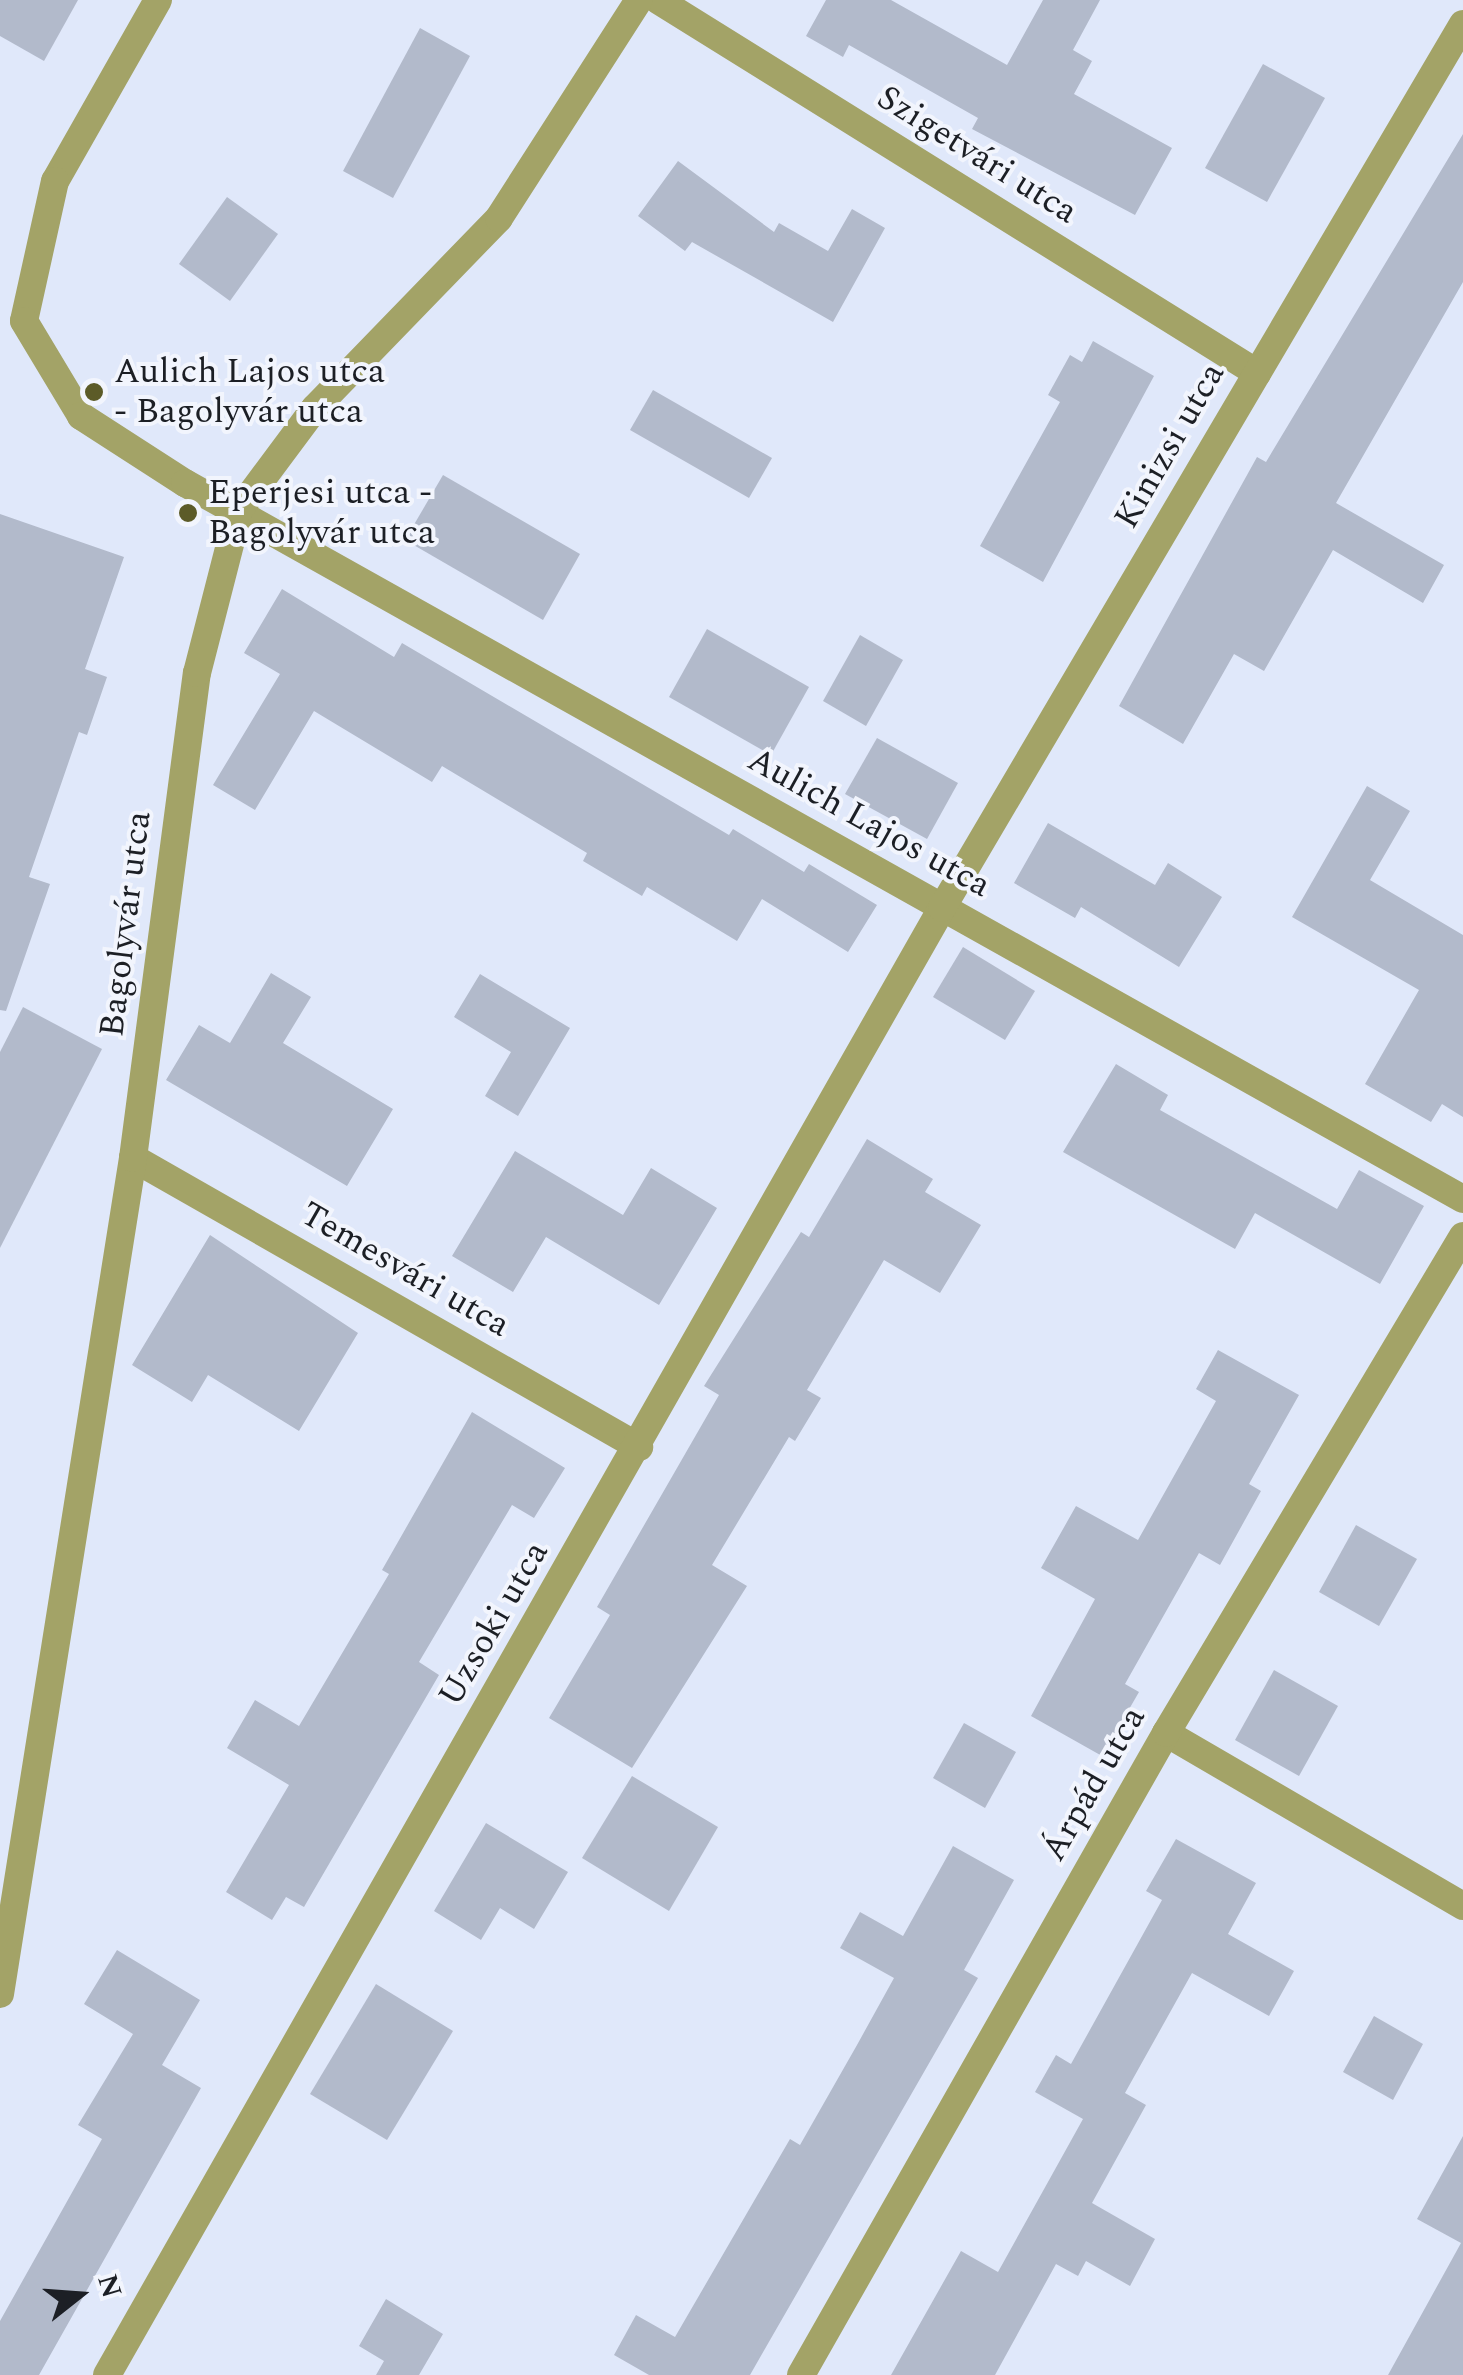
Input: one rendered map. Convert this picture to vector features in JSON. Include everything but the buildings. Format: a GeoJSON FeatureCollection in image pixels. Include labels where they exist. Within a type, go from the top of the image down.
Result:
{"type":"FeatureCollection","features":[{"type":"Feature","properties":{"kind":"street"},"geometry":{"type":"LineString","coordinates":[[0,337],[24,321],[55,181],[158,0]]}},
{"type":"Feature","properties":{"kind":"street","name":"Bagolyvár utca"},"geometry":{"type":"LineString","coordinates":[[0,1994],[133,1158],[197,673],[240,510],[315,408],[499,218],[639,0]]}},
{"type":"Feature","properties":{"kind":"street","name":"Szigetvári utca"},"geometry":{"type":"LineString","coordinates":[[658,0],[1257,373]]}},
{"type":"Feature","properties":{"kind":"street","name":"Kinizsi utca"},"geometry":{"type":"LineString","coordinates":[[942,908],[1463,24]]}},
{"type":"Feature","properties":{"kind":"street","name":"Aulich Lajos utca"},"geometry":{"type":"LineString","coordinates":[[24,321],[81,416],[942,908],[1463,1199]]}},
{"type":"Feature","properties":{"kind":"street","name":"Uzsoki utca"},"geometry":{"type":"LineString","coordinates":[[107,2375],[639,1448],[942,908]]}},
{"type":"Feature","properties":{"kind":"street","name":"Temesvári utca"},"geometry":{"type":"LineString","coordinates":[[133,1158],[639,1448]]}},
{"type":"Feature","properties":{"kind":"street","name":"Árpád utca"},"geometry":{"type":"LineString","coordinates":[[801,2375],[1166,1733],[1463,1236]]}},
{"type":"Feature","properties":{"kind":"street"},"geometry":{"type":"LineString","coordinates":[[1166,1733],[1463,1906]]}},
{"type":"Feature","properties":{"kind":"place","name":"Aulich Lajos utca - Bagolyvár utca"},"geometry":{"type":"Point","coordinates":[94,392]}},
{"type":"Feature","properties":{"kind":"place","name":"Eperjesi utca - Bagolyvár utca"},"geometry":{"type":"Point","coordinates":[188,513]}}]}
